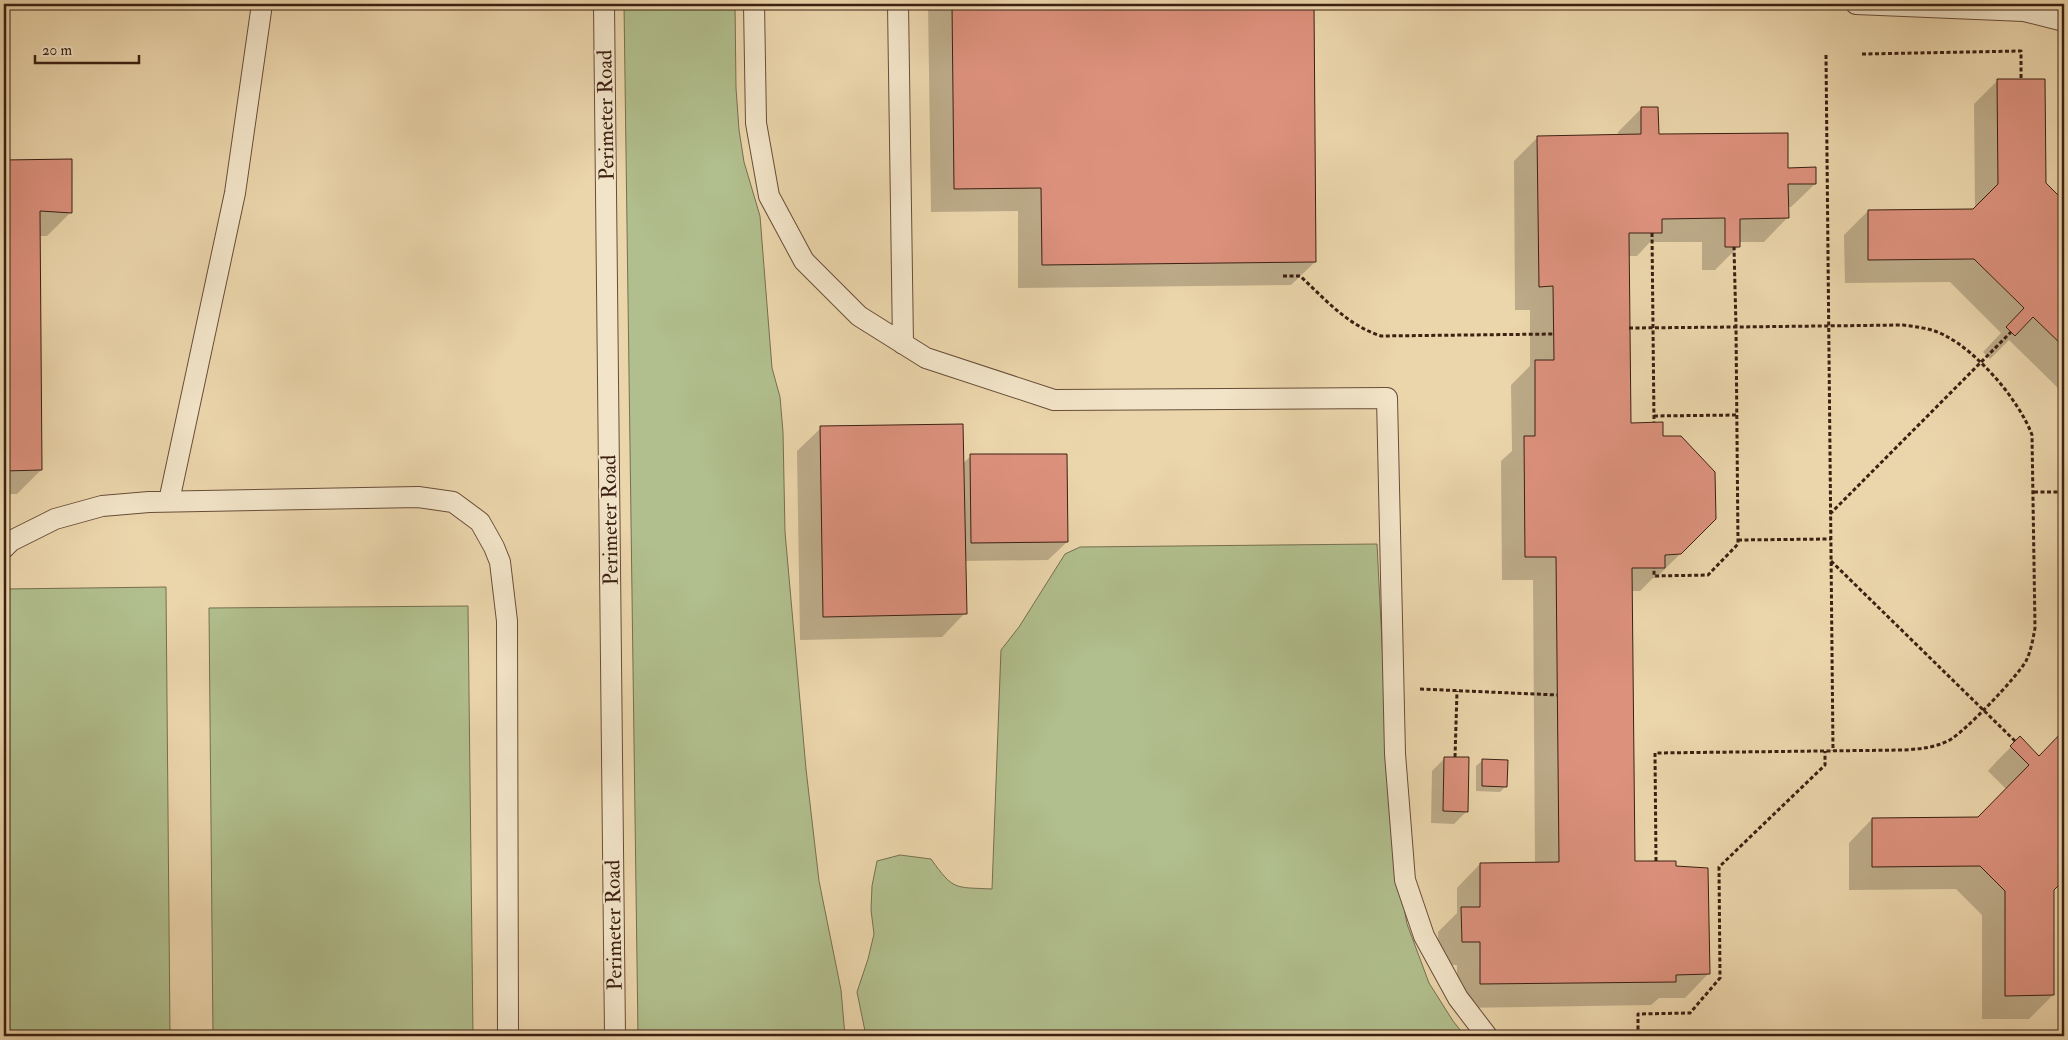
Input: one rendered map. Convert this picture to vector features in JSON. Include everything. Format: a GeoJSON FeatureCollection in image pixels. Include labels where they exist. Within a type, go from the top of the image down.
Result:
{"type":"FeatureCollection","features":[{"type":"Feature","properties":{"kind":"lane"},"geometry":{"type":"LineString","coordinates":[[169,501],[235,193],[262,4]]}},
{"type":"Feature","properties":{"kind":"lane","name":"Perimeter Road"},"geometry":{"type":"LineString","coordinates":[[604,4],[615,1036]]}},
{"type":"Feature","properties":{"kind":"lane"},"geometry":{"type":"LineString","coordinates":[[754,4],[756,123],[769,196],[804,261],[859,316],[903,344],[926,358],[1054,400],[1387,398],[1395,744],[1405,880],[1424,936],[1458,998],[1487,1036]]}},
{"type":"Feature","properties":{"kind":"lane"},"geometry":{"type":"LineString","coordinates":[[898,4],[903,344]]}},
{"type":"Feature","properties":{"kind":"lane"},"geometry":{"type":"LineString","coordinates":[[1856,4],[2024,10],[2064,21]]}},
{"type":"Feature","properties":{"kind":"lane"},"geometry":{"type":"LineString","coordinates":[[4,548],[11,541],[55,519],[93,508],[169,501],[418,497],[453,502],[480,522],[500,562],[506,621],[508,1036]]}},
{"type":"Feature","properties":{"kind":"path"},"geometry":{"type":"LineString","coordinates":[[1862,54],[2021,51],[2021,79]]}},
{"type":"Feature","properties":{"kind":"path"},"geometry":{"type":"LineString","coordinates":[[1826,55],[1832,751]]}},
{"type":"Feature","properties":{"kind":"path"},"geometry":{"type":"LineString","coordinates":[[1652,233],[1654,422]]}},
{"type":"Feature","properties":{"kind":"path"},"geometry":{"type":"LineString","coordinates":[[1654,568],[1654,576],[1708,575],[1738,544],[1734,247]]}},
{"type":"Feature","properties":{"kind":"path"},"geometry":{"type":"LineString","coordinates":[[1283,276],[1300,276],[1353,324],[1381,336],[1553,334]]}},
{"type":"Feature","properties":{"kind":"path"},"geometry":{"type":"LineString","coordinates":[[1629,328],[1903,325],[1927,328],[1944,335],[1980,363],[2016,402],[2026,418],[2032,435],[2035,628],[2032,646],[2025,662],[1964,730],[1950,740],[1936,746],[1903,750],[1655,753],[1656,861]]}},
{"type":"Feature","properties":{"kind":"path"},"geometry":{"type":"LineString","coordinates":[[1830,514],[2011,332]]}},
{"type":"Feature","properties":{"kind":"path"},"geometry":{"type":"LineString","coordinates":[[1654,416],[1736,415]]}},
{"type":"Feature","properties":{"kind":"path"},"geometry":{"type":"LineString","coordinates":[[2034,492],[2064,492]]}},
{"type":"Feature","properties":{"kind":"path"},"geometry":{"type":"LineString","coordinates":[[1738,540],[1831,540]]}},
{"type":"Feature","properties":{"kind":"path"},"geometry":{"type":"LineString","coordinates":[[1831,561],[2015,741]]}},
{"type":"Feature","properties":{"kind":"path"},"geometry":{"type":"LineString","coordinates":[[1419,689],[1557,694]]}},
{"type":"Feature","properties":{"kind":"path"},"geometry":{"type":"LineString","coordinates":[[1455,757],[1457,690]]}},
{"type":"Feature","properties":{"kind":"path"},"geometry":{"type":"LineString","coordinates":[[1638,1036],[1638,1014],[1690,1013],[1720,978],[1719,867],[1825,765],[1825,751]]}},
{"type":"Feature","properties":{"kind":"green space"},"geometry":{"type":"Polygon","coordinates":[[[624,4],[735,4],[736,88],[739,130],[744,162],[760,216],[772,368],[780,397],[783,432],[785,532],[806,769],[819,881],[841,990],[845,1036],[638,1036],[624,4]]]}},
{"type":"Feature","properties":{"kind":"green space"},"geometry":{"type":"Polygon","coordinates":[[[1377,544],[1392,842],[1407,924],[1429,983],[1465,1036],[866,1036],[857,992],[874,934],[871,910],[872,886],[877,861],[900,855],[931,859],[945,877],[956,885],[992,889],[1001,650],[1019,627],[1065,554],[1080,547],[1377,544]]]}},
{"type":"Feature","properties":{"kind":"green space"},"geometry":{"type":"Polygon","coordinates":[[[166,587],[170,1036],[4,1036],[4,589],[166,587]]]}},
{"type":"Feature","properties":{"kind":"green space"},"geometry":{"type":"Polygon","coordinates":[[[468,606],[473,1036],[213,1036],[209,608],[468,606]]]}},
{"type":"Feature","properties":{"kind":"building"},"geometry":{"type":"Polygon","coordinates":[[[952,4],[1314,4],[1316,262],[1042,265],[1041,188],[954,189],[952,4]]]}},
{"type":"Feature","properties":{"kind":"building"},"geometry":{"type":"Polygon","coordinates":[[[1997,79],[2045,79],[2046,183],[2064,201],[2064,347],[2033,317],[2015,336],[2006,327],[2024,308],[1974,259],[1868,260],[1868,210],[1973,209],[1998,184],[1997,79]]]}},
{"type":"Feature","properties":{"kind":"building"},"geometry":{"type":"Polygon","coordinates":[[[1641,107],[1658,107],[1659,134],[1788,133],[1788,168],[1816,167],[1816,184],[1788,184],[1789,218],[1740,219],[1740,247],[1725,247],[1725,218],[1662,219],[1662,233],[1629,233],[1631,423],[1663,422],[1663,436],[1681,436],[1715,472],[1716,519],[1681,554],[1665,555],[1665,568],[1632,568],[1635,861],[1676,861],[1676,866],[1708,868],[1710,974],[1676,975],[1676,982],[1480,984],[1480,942],[1462,942],[1461,907],[1480,907],[1480,863],[1559,862],[1556,557],[1525,557],[1524,436],[1535,436],[1535,360],[1554,360],[1553,286],[1539,287],[1537,136],[1641,134],[1641,107]]]}},
{"type":"Feature","properties":{"kind":"building"},"geometry":{"type":"Polygon","coordinates":[[[72,159],[72,213],[40,211],[42,470],[4,471],[4,160],[72,159]]]}},
{"type":"Feature","properties":{"kind":"building"},"geometry":{"type":"Polygon","coordinates":[[[963,424],[967,614],[823,617],[820,426],[963,424]]]}},
{"type":"Feature","properties":{"kind":"building"},"geometry":{"type":"Polygon","coordinates":[[[970,454],[1067,454],[1068,542],[971,543],[970,454]]]}},
{"type":"Feature","properties":{"kind":"building"},"geometry":{"type":"Polygon","coordinates":[[[2064,730],[2064,880],[2054,890],[2054,995],[2005,996],[2005,891],[1980,866],[1872,867],[1872,818],[1978,817],[2029,765],[2010,746],[2020,736],[2039,756],[2064,730]]]}},
{"type":"Feature","properties":{"kind":"building"},"geometry":{"type":"Polygon","coordinates":[[[1444,757],[1469,757],[1468,812],[1443,811],[1444,757]]]}},
{"type":"Feature","properties":{"kind":"building"},"geometry":{"type":"Polygon","coordinates":[[[1482,759],[1508,760],[1507,787],[1482,786],[1482,759]]]}}]}
